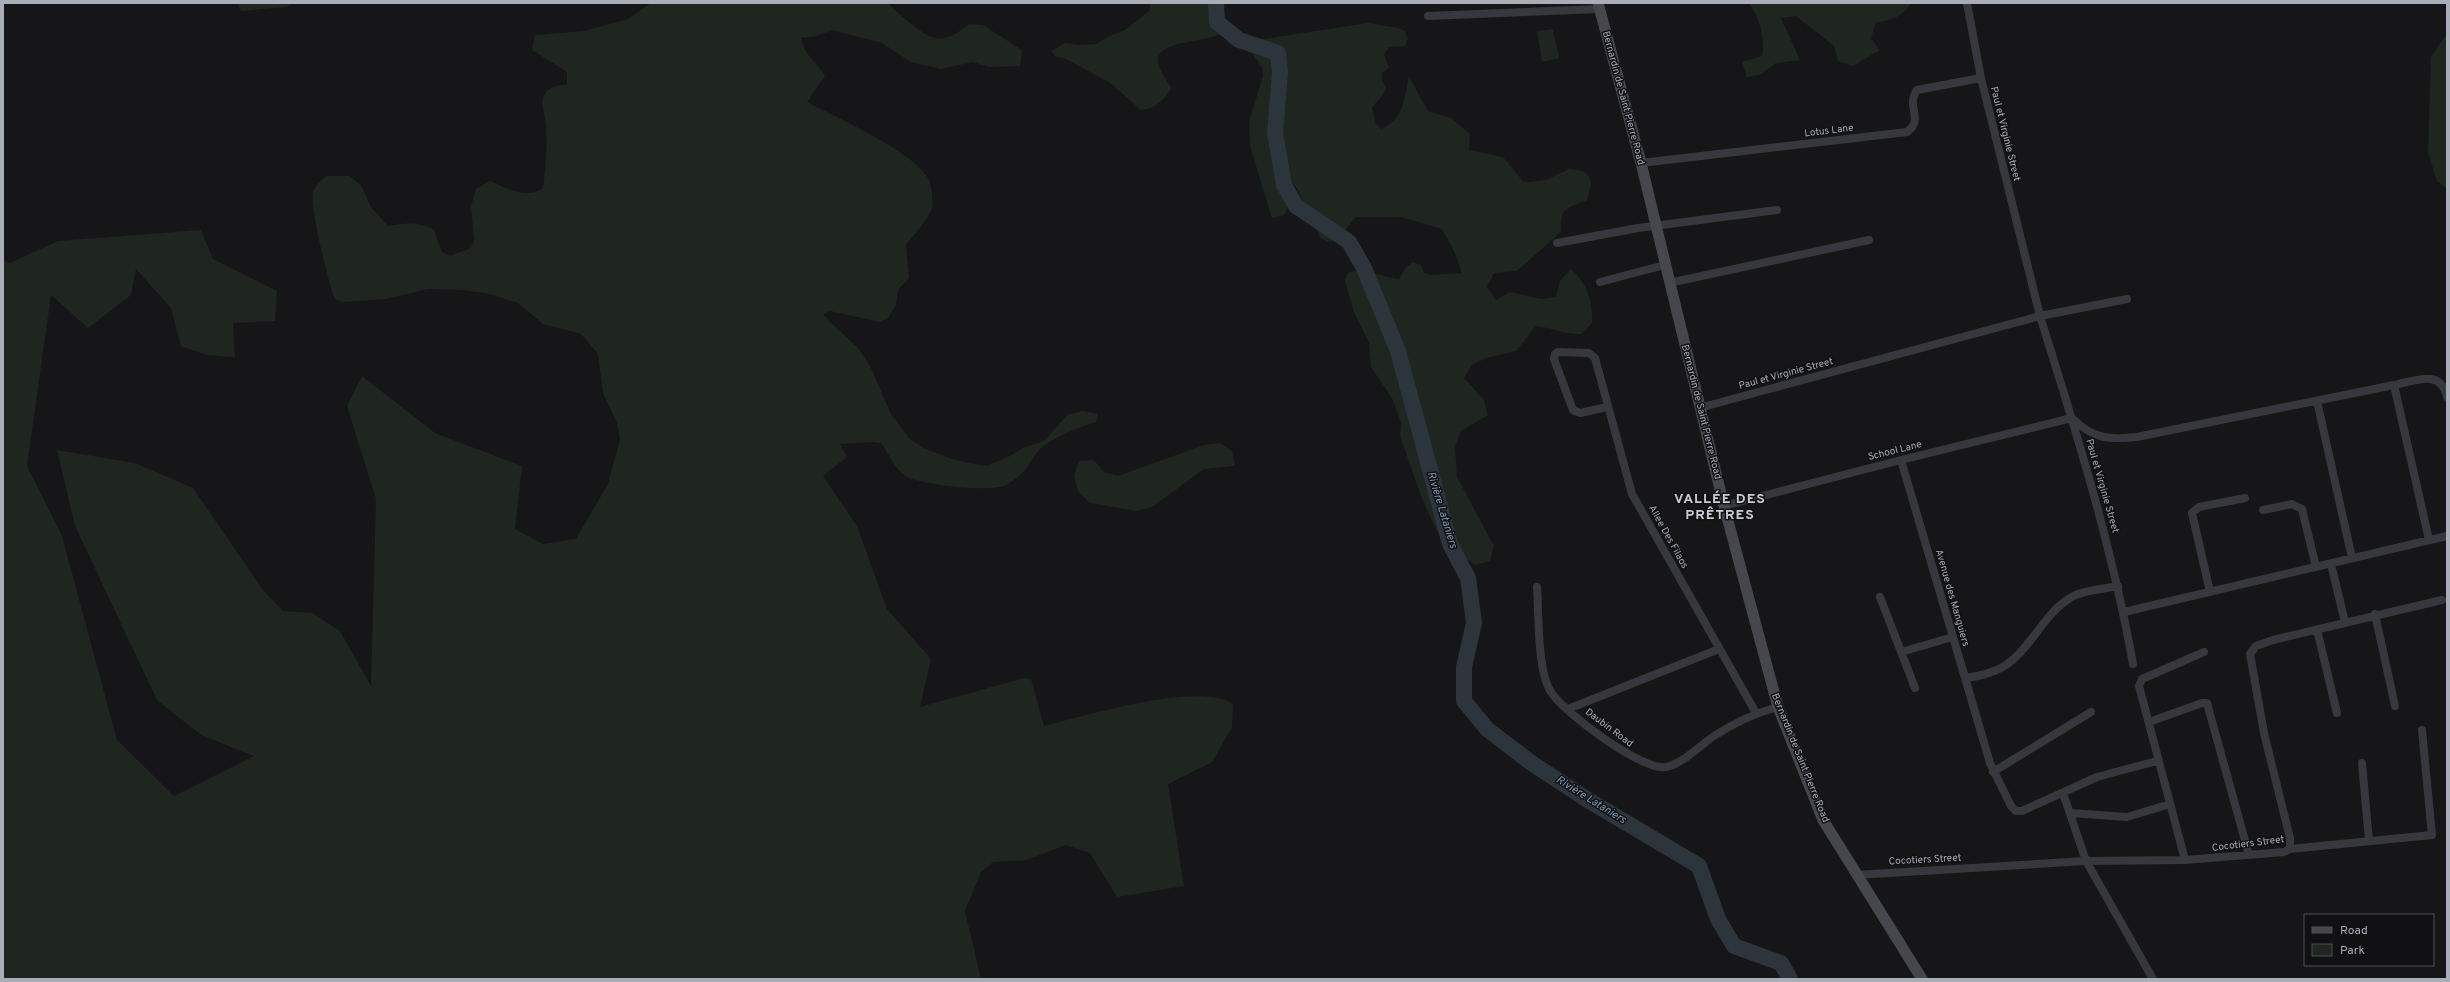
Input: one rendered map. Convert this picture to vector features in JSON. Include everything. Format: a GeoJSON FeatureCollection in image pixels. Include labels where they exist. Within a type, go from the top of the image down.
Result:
{"type":"FeatureCollection","features":[{"type":"Feature","properties":{"kind":"main road","name":"Bernardin de Saint Pierre Road"},"geometry":{"type":"LineString","coordinates":[[1599,6],[1641,163],[1699,408],[1724,506],[1778,707],[1823,820],[1922,979]]}},
{"type":"Feature","properties":{"kind":"street","name":"Paul et Virginie Street"},"geometry":{"type":"LineString","coordinates":[[1967,3],[1981,78],[2040,316],[2072,418],[2118,586],[2133,664]]}},
{"type":"Feature","properties":{"kind":"street"},"geometry":{"type":"LineString","coordinates":[[1428,16],[1599,6]]}},
{"type":"Feature","properties":{"kind":"street","name":"Lotus Lane"},"geometry":{"type":"LineString","coordinates":[[1641,163],[1907,132],[1913,127],[1916,119],[1912,106],[1913,96],[1917,90],[1981,78]]}},
{"type":"Feature","properties":{"kind":"street"},"geometry":{"type":"LineString","coordinates":[[1557,243],[1638,228],[1656,227],[1776,210]]}},
{"type":"Feature","properties":{"kind":"street"},"geometry":{"type":"LineString","coordinates":[[1669,283],[1869,240]]}},
{"type":"Feature","properties":{"kind":"street"},"geometry":{"type":"LineString","coordinates":[[1600,282],[1665,265]]}},
{"type":"Feature","properties":{"kind":"street"},"geometry":{"type":"LineString","coordinates":[[2040,316],[2127,299]]}},
{"type":"Feature","properties":{"kind":"street","name":"Paul et Virginie Street"},"geometry":{"type":"LineString","coordinates":[[1699,408],[2040,316]]}},
{"type":"Feature","properties":{"kind":"street","name":"Allee Des Filaos"},"geometry":{"type":"LineString","coordinates":[[1607,407],[1580,413],[1573,410],[1554,359],[1558,352],[1589,353],[1595,358],[1607,407],[1632,494],[1718,649],[1756,713]]}},
{"type":"Feature","properties":{"kind":"street"},"geometry":{"type":"LineString","coordinates":[[2072,418],[2082,429],[2114,440],[2137,437],[2429,378],[2438,380],[2446,390],[2447,397]]}},
{"type":"Feature","properties":{"kind":"street"},"geometry":{"type":"LineString","coordinates":[[2394,385],[2429,540]]}},
{"type":"Feature","properties":{"kind":"street"},"geometry":{"type":"LineString","coordinates":[[2318,400],[2352,558]]}},
{"type":"Feature","properties":{"kind":"street","name":"School Lane"},"geometry":{"type":"LineString","coordinates":[[1724,506],[1901,460],[2072,418]]}},
{"type":"Feature","properties":{"kind":"street","name":"Avenue des Manguiers"},"geometry":{"type":"LineString","coordinates":[[1901,460],[1993,772],[2016,811],[2022,811],[2063,793]]}},
{"type":"Feature","properties":{"kind":"street"},"geometry":{"type":"LineString","coordinates":[[2210,592],[2192,513],[2199,507],[2245,498]]}},
{"type":"Feature","properties":{"kind":"street"},"geometry":{"type":"LineString","coordinates":[[2263,510],[2292,504],[2302,509],[2316,567]]}},
{"type":"Feature","properties":{"kind":"street"},"geometry":{"type":"LineString","coordinates":[[2124,612],[2447,536]]}},
{"type":"Feature","properties":{"kind":"street"},"geometry":{"type":"LineString","coordinates":[[2331,564],[2345,622]]}},
{"type":"Feature","properties":{"kind":"street"},"geometry":{"type":"LineString","coordinates":[[1966,678],[1986,674],[2001,668],[2012,660],[2060,605],[2072,596],[2118,586]]}},
{"type":"Feature","properties":{"kind":"street","name":"Daubin Road"},"geometry":{"type":"LineString","coordinates":[[1537,587],[1543,668],[1551,692],[1568,709],[1629,756],[1651,765],[1665,767],[1678,763],[1714,736],[1756,713],[1778,707]]}},
{"type":"Feature","properties":{"kind":"street"},"geometry":{"type":"LineString","coordinates":[[1880,597],[1915,688]]}},
{"type":"Feature","properties":{"kind":"street","name":"Cocotiers Street"},"geometry":{"type":"LineString","coordinates":[[1856,875],[2086,861],[2185,860],[2284,852],[2290,849],[2290,838],[2264,734],[2250,654],[2256,646],[2375,614],[2442,600]]}},
{"type":"Feature","properties":{"kind":"street"},"geometry":{"type":"LineString","coordinates":[[2375,614],[2395,706]]}},
{"type":"Feature","properties":{"kind":"street"},"geometry":{"type":"LineString","coordinates":[[2317,630],[2337,713]]}},
{"type":"Feature","properties":{"kind":"street"},"geometry":{"type":"LineString","coordinates":[[1901,652],[1953,637]]}},
{"type":"Feature","properties":{"kind":"street"},"geometry":{"type":"LineString","coordinates":[[1568,709],[1718,649]]}},
{"type":"Feature","properties":{"kind":"street"},"geometry":{"type":"LineString","coordinates":[[2185,860],[2158,761],[2150,722],[2139,686],[2140,681],[2204,652]]}},
{"type":"Feature","properties":{"kind":"street"},"geometry":{"type":"LineString","coordinates":[[2150,722],[2202,703],[2209,705],[2249,855]]}},
{"type":"Feature","properties":{"kind":"street"},"geometry":{"type":"LineString","coordinates":[[1993,772],[2091,712]]}},
{"type":"Feature","properties":{"kind":"street"},"geometry":{"type":"LineString","coordinates":[[2290,849],[2432,835],[2422,730]]}},
{"type":"Feature","properties":{"kind":"street"},"geometry":{"type":"LineString","coordinates":[[2153,979],[2086,861],[2063,793],[2078,784],[2097,777],[2158,761]]}},
{"type":"Feature","properties":{"kind":"street"},"geometry":{"type":"LineString","coordinates":[[2362,763],[2369,841]]}},
{"type":"Feature","properties":{"kind":"street"},"geometry":{"type":"LineString","coordinates":[[2070,813],[2127,817],[2170,804]]}},
{"type":"Feature","properties":{"kind":"green space"},"geometry":{"type":"Polygon","coordinates":[[[238,3],[292,3],[287,7],[241,11],[238,3]]]}},
{"type":"Feature","properties":{"kind":"green space"},"geometry":{"type":"Polygon","coordinates":[[[651,3],[888,3],[917,29],[932,37],[945,38],[960,31],[969,24],[983,25],[1022,50],[1020,66],[989,67],[973,62],[941,69],[911,62],[882,43],[832,30],[817,36],[801,38],[805,50],[825,76],[807,102],[853,125],[904,155],[917,165],[926,175],[930,182],[932,195],[931,212],[906,245],[909,278],[898,290],[896,305],[888,318],[880,322],[830,311],[823,315],[859,349],[871,368],[891,414],[910,439],[923,448],[955,460],[986,466],[1010,456],[1023,448],[1044,441],[1067,415],[1082,411],[1098,414],[1096,422],[1074,430],[1045,445],[1037,452],[1027,468],[1021,474],[1006,485],[998,487],[954,487],[912,479],[904,475],[897,468],[881,443],[873,442],[840,444],[847,457],[823,476],[857,526],[887,609],[931,659],[920,707],[1024,678],[1031,679],[1044,726],[1113,709],[1169,698],[1195,696],[1217,698],[1233,704],[1232,727],[1212,762],[1168,784],[1184,886],[1117,897],[1090,853],[1066,845],[1027,860],[993,862],[981,872],[965,911],[981,979],[3,979],[3,260],[10,263],[58,241],[201,230],[213,259],[277,291],[275,321],[233,323],[235,357],[207,355],[181,346],[171,308],[136,269],[131,295],[88,328],[51,295],[27,466],[62,536],[117,740],[174,796],[254,756],[201,735],[157,700],[75,526],[57,450],[135,463],[193,488],[263,590],[283,611],[312,613],[340,631],[371,686],[376,499],[347,406],[362,376],[435,433],[522,466],[515,529],[543,544],[576,539],[608,484],[620,439],[617,423],[603,393],[598,354],[581,334],[543,324],[518,303],[486,293],[461,290],[428,289],[386,299],[342,302],[335,299],[320,245],[314,213],[313,193],[317,185],[326,176],[350,176],[361,185],[371,207],[388,226],[416,224],[428,227],[434,230],[442,252],[450,256],[471,248],[474,240],[471,206],[476,189],[490,181],[516,192],[523,193],[530,193],[543,188],[546,162],[546,127],[543,99],[547,91],[552,88],[567,85],[567,72],[532,50],[535,35],[584,31],[628,19],[651,3]]]}},
{"type":"Feature","properties":{"kind":"green space"},"geometry":{"type":"Polygon","coordinates":[[[1150,3],[1212,3],[1214,21],[1223,33],[1216,36],[1175,45],[1160,53],[1158,60],[1159,67],[1171,88],[1159,103],[1146,110],[1141,110],[1109,82],[1064,58],[1056,57],[1051,51],[1065,43],[1081,45],[1096,44],[1109,36],[1125,30],[1150,10],[1150,3]]]}},
{"type":"Feature","properties":{"kind":"green space"},"geometry":{"type":"Polygon","coordinates":[[[1749,3],[1911,3],[1900,15],[1887,21],[1876,23],[1871,38],[1880,50],[1853,66],[1838,61],[1834,46],[1796,16],[1781,18],[1800,60],[1776,63],[1760,75],[1747,77],[1742,62],[1762,56],[1763,49],[1761,28],[1749,3]]]}},
{"type":"Feature","properties":{"kind":"green space"},"geometry":{"type":"Polygon","coordinates":[[[1368,23],[1398,28],[1405,31],[1408,39],[1405,46],[1389,47],[1384,54],[1389,68],[1382,73],[1382,81],[1386,87],[1383,95],[1372,107],[1375,123],[1381,129],[1395,120],[1399,114],[1404,101],[1409,77],[1428,111],[1451,118],[1470,134],[1469,150],[1503,157],[1523,181],[1530,182],[1546,180],[1569,169],[1583,171],[1589,177],[1591,184],[1587,200],[1569,207],[1563,213],[1561,232],[1517,271],[1494,273],[1487,287],[1496,300],[1510,292],[1541,299],[1556,297],[1560,281],[1571,269],[1577,274],[1588,293],[1592,323],[1582,334],[1536,326],[1516,351],[1486,358],[1472,365],[1464,378],[1484,400],[1488,415],[1461,431],[1455,447],[1457,477],[1494,546],[1490,561],[1475,565],[1462,556],[1436,530],[1420,493],[1400,436],[1401,423],[1393,400],[1371,367],[1369,343],[1354,312],[1345,281],[1348,273],[1355,271],[1368,272],[1399,279],[1406,267],[1413,262],[1421,265],[1424,273],[1430,275],[1462,273],[1454,251],[1442,229],[1401,217],[1356,217],[1336,241],[1328,242],[1320,238],[1296,187],[1288,178],[1277,170],[1278,179],[1288,205],[1284,215],[1272,218],[1250,146],[1249,122],[1263,76],[1262,68],[1252,53],[1252,45],[1257,40],[1368,23]]]}},
{"type":"Feature","properties":{"kind":"green space"},"geometry":{"type":"Polygon","coordinates":[[[1553,29],[1559,58],[1542,62],[1537,31],[1553,29]]]}},
{"type":"Feature","properties":{"kind":"green space"},"geometry":{"type":"Polygon","coordinates":[[[2447,33],[2447,189],[2437,181],[2428,153],[2431,57],[2447,33]]]}},
{"type":"Feature","properties":{"kind":"green space"},"geometry":{"type":"Polygon","coordinates":[[[1220,443],[1232,451],[1235,466],[1204,469],[1152,507],[1136,511],[1090,503],[1078,491],[1074,475],[1079,461],[1094,460],[1104,472],[1118,476],[1204,445],[1220,443]]]}},
{"type":"Feature","properties":{"kind":"waterway","name":"Rivière Lataniers"},"geometry":{"type":"LineString","coordinates":[[1216,3],[1217,22],[1239,40],[1278,53],[1280,72],[1275,133],[1284,185],[1296,206],[1349,242],[1364,268],[1398,351],[1450,544],[1468,578],[1474,623],[1464,667],[1464,701],[1487,729],[1530,762],[1588,800],[1699,866],[1718,919],[1734,946],[1781,963],[1790,979]]}},
{"type":"Feature","properties":{"kind":"district","name":"VALLÉE DES PRÊTRES"},"geometry":{"type":"Point","coordinates":[1720,508]}}]}
